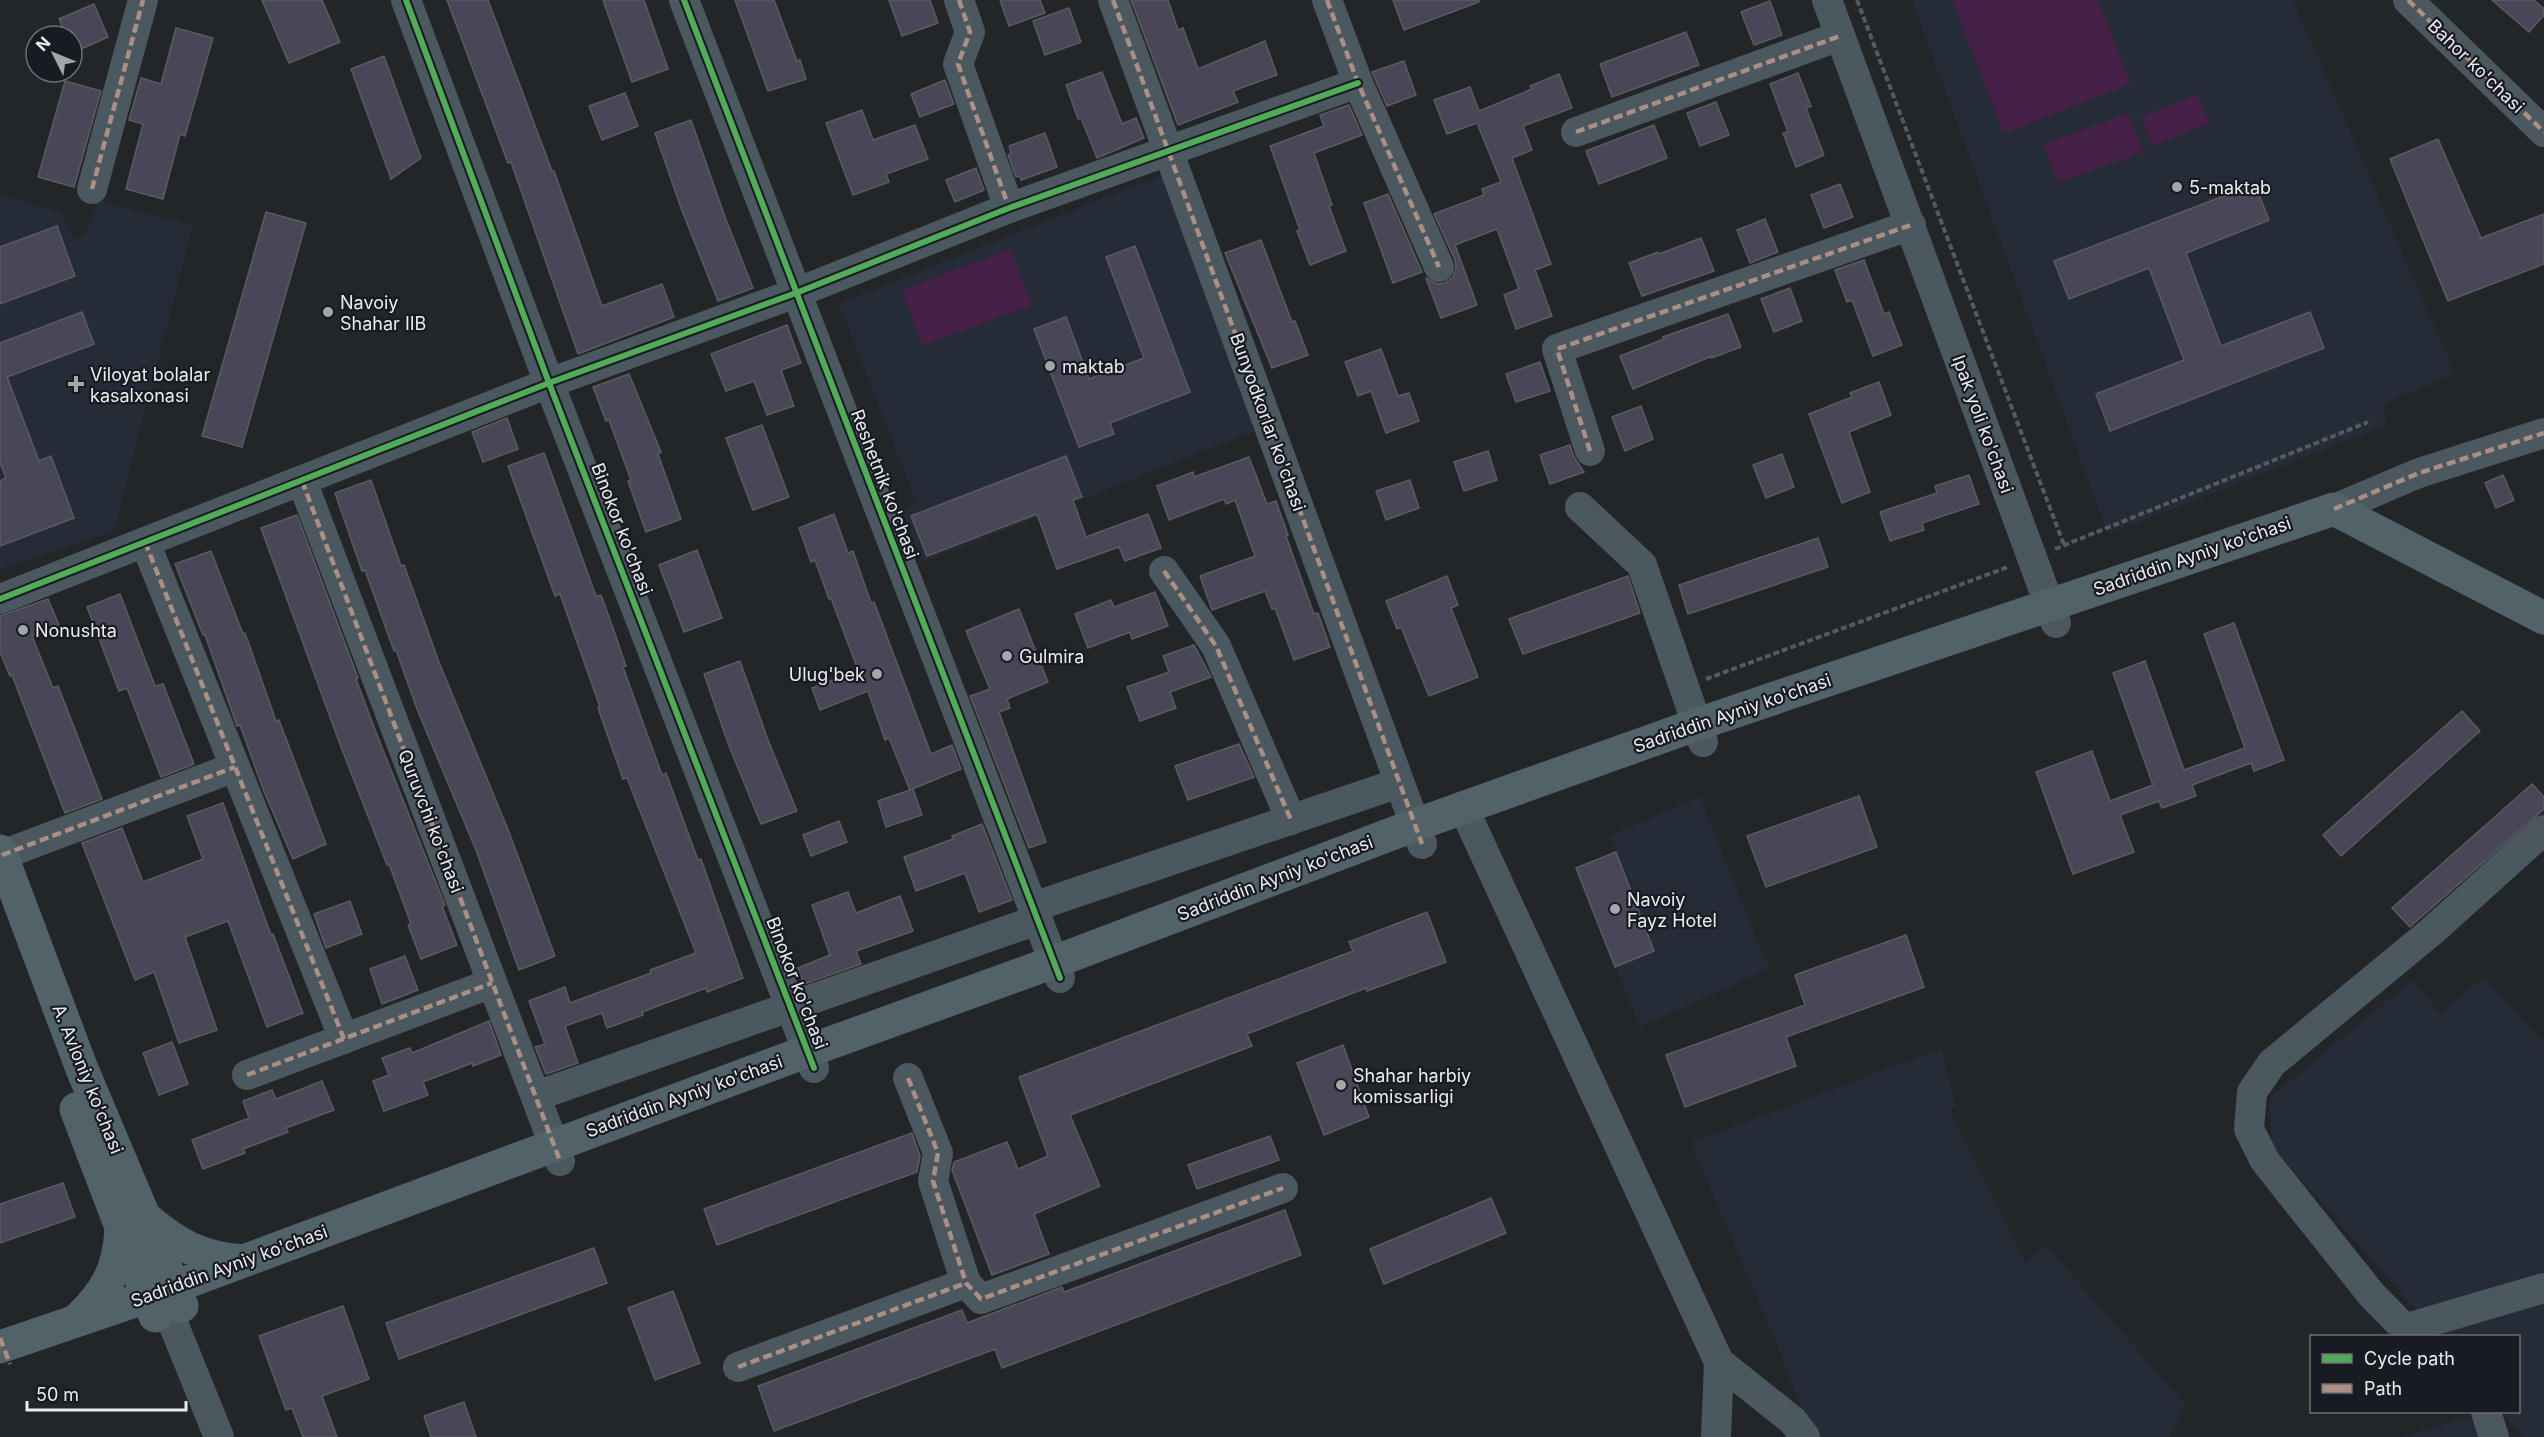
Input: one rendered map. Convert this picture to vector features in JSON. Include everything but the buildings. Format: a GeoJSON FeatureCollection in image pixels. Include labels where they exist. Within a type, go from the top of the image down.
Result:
{"type":"FeatureCollection","features":[{"type":"Feature","properties":{"kind":"main road","name":"Sadriddin Ayniy ko'chasi"},"geometry":{"type":"LineString","coordinates":[[3,1352],[166,1303],[557,1153],[1701,733],[2336,519]]}},
{"type":"Feature","properties":{"kind":"main road"},"geometry":{"type":"LineString","coordinates":[[2336,519],[2544,618]]}},
{"type":"Feature","properties":{"kind":"main road"},"geometry":{"type":"LineString","coordinates":[[2336,519],[2544,637]]}},
{"type":"Feature","properties":{"kind":"main road","name":"A. Avloniy ko'chasi"},"geometry":{"type":"LineString","coordinates":[[1,853],[82,1069],[133,1222]]}},
{"type":"Feature","properties":{"kind":"main road","name":"A. Avloniy ko'chasi"},"geometry":{"type":"LineString","coordinates":[[0,909],[166,1303]]}},
{"type":"Feature","properties":{"kind":"main road","name":"Sadriddin Ayniy ko'chasi"},"geometry":{"type":"LineString","coordinates":[[3,1352],[76,1321],[166,1303],[243,1261],[557,1153]]}},
{"type":"Feature","properties":{"kind":"main road"},"geometry":{"type":"LineString","coordinates":[[76,1321],[95,1303],[106,1287],[116,1267],[120,1246],[133,1222],[193,1251],[218,1258],[243,1261]]}},
{"type":"Feature","properties":{"kind":"street"},"geometry":{"type":"LineString","coordinates":[[92,189],[143,0]]}},
{"type":"Feature","properties":{"kind":"street","name":"Binokor ko'chasi"},"geometry":{"type":"LineString","coordinates":[[406,0],[549,383],[811,1059]]}},
{"type":"Feature","properties":{"kind":"street","name":"Reshetnik ko'chasi"},"geometry":{"type":"LineString","coordinates":[[684,0],[1057,970]]}},
{"type":"Feature","properties":{"kind":"street"},"geometry":{"type":"LineString","coordinates":[[959,0],[970,32],[958,64],[1009,208]]}},
{"type":"Feature","properties":{"kind":"street","name":"Bunyodkorlar ko'chasi"},"geometry":{"type":"LineString","coordinates":[[1113,0],[1418,835]]}},
{"type":"Feature","properties":{"kind":"street"},"geometry":{"type":"LineString","coordinates":[[1327,0],[1358,82],[1439,267]]}},
{"type":"Feature","properties":{"kind":"street","name":"Ipak yoli ko'chasi"},"geometry":{"type":"LineString","coordinates":[[1827,0],[2052,613]]}},
{"type":"Feature","properties":{"kind":"street","name":"Bahor ko'chasi"},"geometry":{"type":"LineString","coordinates":[[2408,0],[2544,132]]}},
{"type":"Feature","properties":{"kind":"street"},"geometry":{"type":"LineString","coordinates":[[1576,132],[1840,36]]}},
{"type":"Feature","properties":{"kind":"street"},"geometry":{"type":"LineString","coordinates":[[0,599],[549,383],[796,293],[1009,208],[1358,82]]}},
{"type":"Feature","properties":{"kind":"street"},"geometry":{"type":"LineString","coordinates":[[1590,451],[1557,349],[1911,225]]}},
{"type":"Feature","properties":{"kind":"street"},"geometry":{"type":"LineString","coordinates":[[2336,519],[2419,473],[2544,433]]}},
{"type":"Feature","properties":{"kind":"street","name":"Quruvchi ko'chasi"},"geometry":{"type":"LineString","coordinates":[[302,481],[557,1153]]}},
{"type":"Feature","properties":{"kind":"street"},"geometry":{"type":"LineString","coordinates":[[1580,507],[1642,565],[1701,733]]}},
{"type":"Feature","properties":{"kind":"street"},"geometry":{"type":"LineString","coordinates":[[145,542],[344,1039]]}},
{"type":"Feature","properties":{"kind":"street"},"geometry":{"type":"LineString","coordinates":[[1164,571],[1216,645],[1291,820]]}},
{"type":"Feature","properties":{"kind":"street"},"geometry":{"type":"LineString","coordinates":[[1,853],[235,767]]}},
{"type":"Feature","properties":{"kind":"street"},"geometry":{"type":"LineString","coordinates":[[536,1096],[790,1006],[1035,913],[1291,820],[1400,783]]}},
{"type":"Feature","properties":{"kind":"street"},"geometry":{"type":"LineString","coordinates":[[1467,818],[1719,1362],[1793,1421],[1805,1437]]}},
{"type":"Feature","properties":{"kind":"street"},"geometry":{"type":"LineString","coordinates":[[2544,830],[2432,931],[2272,1063],[2252,1092],[2249,1129],[2265,1161],[2371,1294],[2408,1333],[2544,1288]]}},
{"type":"Feature","properties":{"kind":"street"},"geometry":{"type":"LineString","coordinates":[[247,1076],[492,983]]}},
{"type":"Feature","properties":{"kind":"street"},"geometry":{"type":"LineString","coordinates":[[908,1078],[938,1154],[933,1181],[966,1283],[981,1299],[1282,1188]]}},
{"type":"Feature","properties":{"kind":"street"},"geometry":{"type":"LineString","coordinates":[[738,1368],[966,1283]]}},
{"type":"Feature","properties":{"kind":"street"},"geometry":{"type":"LineString","coordinates":[[166,1303],[219,1437]]}},
{"type":"Feature","properties":{"kind":"street"},"geometry":{"type":"LineString","coordinates":[[1716,1437],[1719,1362]]}},
{"type":"Feature","properties":{"kind":"street"},"geometry":{"type":"LineString","coordinates":[[2486,1413],[2494,1437]]}},
{"type":"Feature","properties":{"kind":"path"},"geometry":{"type":"LineString","coordinates":[[1857,0],[2064,546]]}},
{"type":"Feature","properties":{"kind":"shaded area","name":"5-maktab"},"geometry":{"type":"Polygon","coordinates":[[[1912,0],[2293,0],[2455,374],[2381,405],[2387,425],[2108,534],[1912,0]]]}},
{"type":"Feature","properties":{"kind":"shaded area"},"geometry":{"type":"Polygon","coordinates":[[[1952,0],[2098,0],[2131,84],[2004,133],[1952,0]]]}},
{"type":"Feature","properties":{"kind":"shaded area"},"geometry":{"type":"Polygon","coordinates":[[[2197,94],[2209,123],[2153,146],[2141,117],[2197,94]]]}},
{"type":"Feature","properties":{"kind":"shaded area"},"geometry":{"type":"Polygon","coordinates":[[[2128,113],[2143,152],[2058,183],[2044,144],[2128,113]]]}},
{"type":"Feature","properties":{"kind":"shaded area","name":"maktab"},"geometry":{"type":"Polygon","coordinates":[[[1162,175],[1262,428],[923,562],[902,510],[917,503],[839,304],[1162,175]]]}},
{"type":"Feature","properties":{"kind":"shaded area","name":"Viloyat bolalar kasalxonasi"},"geometry":{"type":"Polygon","coordinates":[[[0,194],[61,212],[74,238],[88,232],[96,199],[192,226],[115,530],[0,569],[0,194]]]}},
{"type":"Feature","properties":{"kind":"shaded area"},"geometry":{"type":"Polygon","coordinates":[[[1011,249],[1032,305],[922,346],[902,290],[1011,249]]]}},
{"type":"Feature","properties":{"kind":"shaded area"},"geometry":{"type":"Polygon","coordinates":[[[1700,797],[1769,969],[1640,1027],[1576,868],[1616,852],[1610,836],[1700,797]]]}},
{"type":"Feature","properties":{"kind":"shaded area"},"geometry":{"type":"Polygon","coordinates":[[[2484,977],[2544,1043],[2544,1437],[2523,1437],[2503,1413],[2520,1413],[2520,1335],[2439,1335],[2272,1147],[2270,1098],[2413,980],[2440,1014],[2484,977]]]}},
{"type":"Feature","properties":{"kind":"shaded area"},"geometry":{"type":"Polygon","coordinates":[[[1942,1048],[1956,1106],[1949,1110],[2025,1263],[2047,1246],[2185,1405],[2170,1437],[1819,1437],[1807,1423],[1778,1347],[1691,1143],[1942,1048]]]}},
{"type":"Feature","properties":{"kind":"shaded area"},"geometry":{"type":"Polygon","coordinates":[[[2465,1418],[2479,1424],[2483,1437],[2402,1437],[2465,1418]]]}},
{"type":"Feature","properties":{"kind":"marked path"},"geometry":{"type":"LineString","coordinates":[[92,189],[143,0]]}},
{"type":"Feature","properties":{"kind":"marked path"},"geometry":{"type":"LineString","coordinates":[[959,0],[970,32],[958,64],[1009,208]]}},
{"type":"Feature","properties":{"kind":"marked path"},"geometry":{"type":"LineString","coordinates":[[1113,0],[1422,844]]}},
{"type":"Feature","properties":{"kind":"marked path"},"geometry":{"type":"LineString","coordinates":[[1327,0],[1358,83],[1439,267]]}},
{"type":"Feature","properties":{"kind":"marked path"},"geometry":{"type":"LineString","coordinates":[[2408,0],[2544,132]]}},
{"type":"Feature","properties":{"kind":"marked path"},"geometry":{"type":"LineString","coordinates":[[1576,132],[1840,36]]}},
{"type":"Feature","properties":{"kind":"marked path"},"geometry":{"type":"LineString","coordinates":[[1590,451],[1557,349],[1911,225]]}},
{"type":"Feature","properties":{"kind":"marked path"},"geometry":{"type":"LineString","coordinates":[[2334,509],[2419,473],[2544,433]]}},
{"type":"Feature","properties":{"kind":"marked path"},"geometry":{"type":"LineString","coordinates":[[302,481],[560,1161]]}},
{"type":"Feature","properties":{"kind":"marked path"},"geometry":{"type":"LineString","coordinates":[[145,542],[344,1039]]}},
{"type":"Feature","properties":{"kind":"marked path"},"geometry":{"type":"LineString","coordinates":[[1164,571],[1216,646],[1291,820]]}},
{"type":"Feature","properties":{"kind":"marked path"},"geometry":{"type":"LineString","coordinates":[[2,855],[235,767]]}},
{"type":"Feature","properties":{"kind":"marked path"},"geometry":{"type":"LineString","coordinates":[[247,1075],[492,983]]}},
{"type":"Feature","properties":{"kind":"marked path"},"geometry":{"type":"LineString","coordinates":[[908,1078],[938,1153],[933,1181],[966,1283],[981,1299],[1283,1188]]}},
{"type":"Feature","properties":{"kind":"marked path"},"geometry":{"type":"LineString","coordinates":[[738,1367],[966,1283]]}},
{"type":"Feature","properties":{"kind":"marked path"},"geometry":{"type":"LineString","coordinates":[[0,1338],[10,1364]]}},
{"type":"Feature","properties":{"kind":"cycle path"},"geometry":{"type":"LineString","coordinates":[[406,0],[549,383],[814,1068]]}},
{"type":"Feature","properties":{"kind":"cycle path"},"geometry":{"type":"LineString","coordinates":[[684,0],[1060,978]]}},
{"type":"Feature","properties":{"kind":"cycle path"},"geometry":{"type":"LineString","coordinates":[[0,599],[549,383],[796,293],[1009,208],[1358,83]]}},
{"type":"Feature","properties":{"kind":"place","name":"5-maktab"},"geometry":{"type":"Point","coordinates":[2177,187]}},
{"type":"Feature","properties":{"kind":"place","name":"Navoiy Shahar IIB"},"geometry":{"type":"Point","coordinates":[328,312]}},
{"type":"Feature","properties":{"kind":"place","name":"maktab"},"geometry":{"type":"Point","coordinates":[1050,366]}},
{"type":"Feature","properties":{"kind":"place","name":"Viloyat bolalar kasalxonasi"},"geometry":{"type":"Point","coordinates":[76,384]}},
{"type":"Feature","properties":{"kind":"place","name":"Nonushta"},"geometry":{"type":"Point","coordinates":[23,630]}},
{"type":"Feature","properties":{"kind":"place","name":"Gulmira"},"geometry":{"type":"Point","coordinates":[1007,656]}},
{"type":"Feature","properties":{"kind":"place","name":"Ulug'bek"},"geometry":{"type":"Point","coordinates":[877,674]}},
{"type":"Feature","properties":{"kind":"place","name":"Navoiy Fayz Hotel"},"geometry":{"type":"Point","coordinates":[1615,909]}},
{"type":"Feature","properties":{"kind":"place","name":"Shahar harbiy komissarligi"},"geometry":{"type":"Point","coordinates":[1341,1085]}}]}
